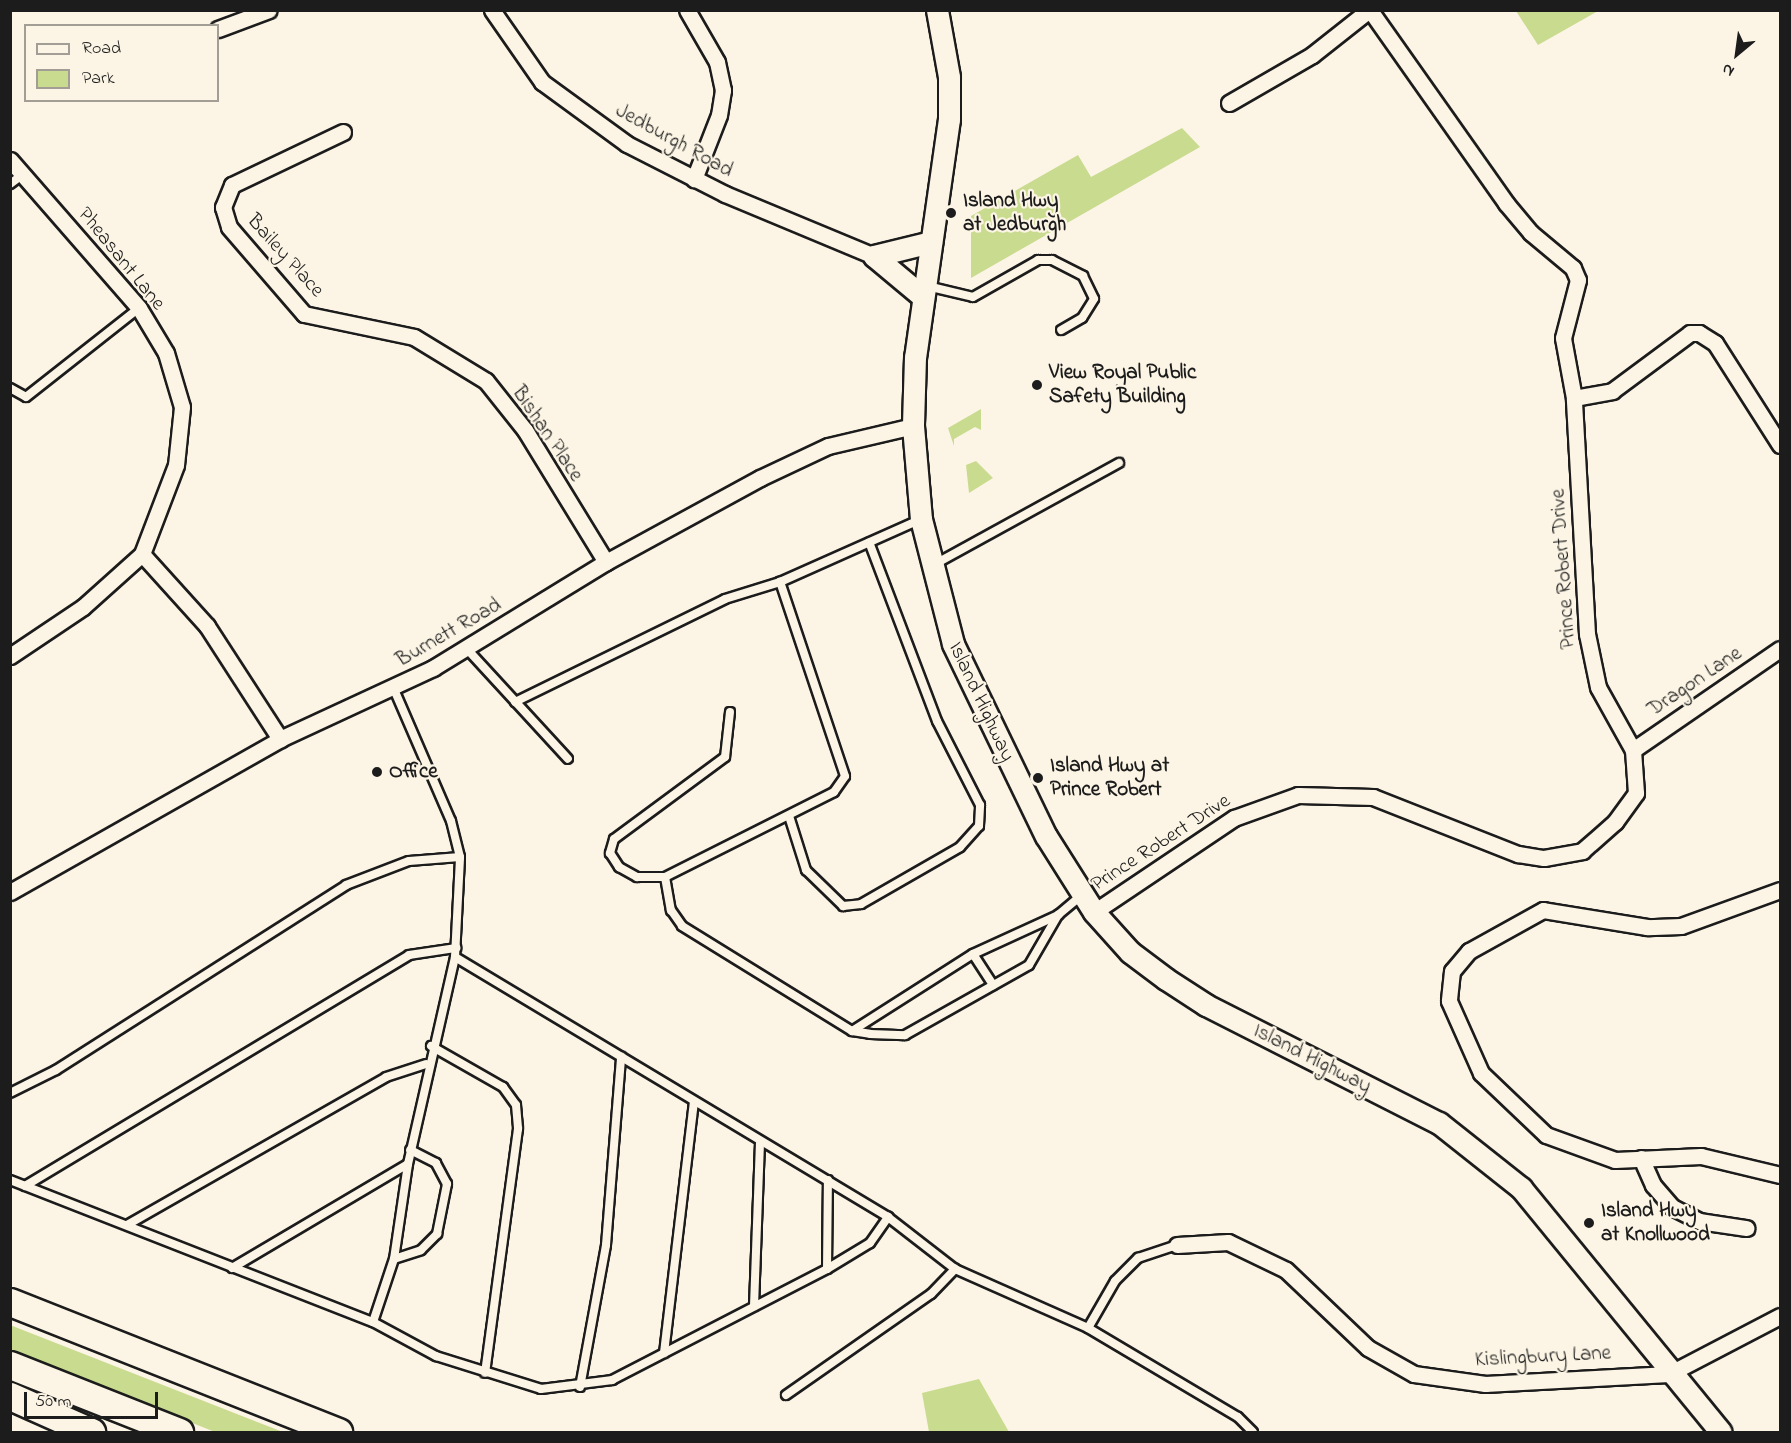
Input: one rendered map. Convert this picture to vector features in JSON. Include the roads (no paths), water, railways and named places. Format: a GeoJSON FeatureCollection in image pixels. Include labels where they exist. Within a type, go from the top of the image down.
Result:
{"type":"FeatureCollection","features":[{"type":"Feature","properties":{"kind":"highway"},"geometry":{"type":"LineString","coordinates":[[10,1302],[338,1432]]}},
{"type":"Feature","properties":{"kind":"highway"},"geometry":{"type":"LineString","coordinates":[[10,1365],[179,1432]]}},
{"type":"Feature","properties":{"kind":"highway"},"geometry":{"type":"LineString","coordinates":[[10,1396],[91,1432]]}},
{"type":"Feature","properties":{"kind":"main road","name":"Island Highway"},"geometry":{"type":"LineString","coordinates":[[937,10],[949,77],[949,119],[924,291],[913,426],[921,519],[930,565],[953,644],[986,717],[1088,903],[1130,952],[1176,986],[1439,1123],[1521,1188],[1669,1374],[1721,1432]]}},
{"type":"Feature","properties":{"kind":"main road"},"geometry":{"type":"LineString","coordinates":[[874,256],[931,242]]}},
{"type":"Feature","properties":{"kind":"main road"},"geometry":{"type":"LineString","coordinates":[[874,256],[924,291]]}},
{"type":"Feature","properties":{"kind":"street"},"geometry":{"type":"LineString","coordinates":[[219,29],[269,10]]}},
{"type":"Feature","properties":{"kind":"street","name":"Jedburgh Road"},"geometry":{"type":"LineString","coordinates":[[492,10],[542,81],[627,144],[694,179],[874,256]]}},
{"type":"Feature","properties":{"kind":"street"},"geometry":{"type":"LineString","coordinates":[[687,10],[717,62],[723,90],[719,115],[694,179]]}},
{"type":"Feature","properties":{"kind":"street"},"geometry":{"type":"LineString","coordinates":[[1229,103],[1312,55],[1370,10]]}},
{"type":"Feature","properties":{"kind":"street","name":"Prince Robert Drive"},"geometry":{"type":"LineString","coordinates":[[1088,903],[1234,818],[1298,795],[1373,797],[1518,854],[1567,857],[1595,841],[1629,804],[1639,781],[1633,750],[1598,687],[1587,634],[1574,398],[1563,338],[1578,280],[1573,268],[1531,233],[1506,203],[1370,10]]}},
{"type":"Feature","properties":{"kind":"street","name":"Bailey Place"},"geometry":{"type":"LineString","coordinates":[[343,132],[243,178],[232,185],[223,207],[229,227],[304,314],[366,323]]}},
{"type":"Feature","properties":{"kind":"street","name":"Pheasant Lane"},"geometry":{"type":"LineString","coordinates":[[10,160],[16,179],[139,308],[166,353],[182,407],[176,465],[142,555]]}},
{"type":"Feature","properties":{"kind":"street","name":"Bishan Place"},"geometry":{"type":"LineString","coordinates":[[366,323],[448,354],[486,381],[525,430],[606,562]]}},
{"type":"Feature","properties":{"kind":"street"},"geometry":{"type":"LineString","coordinates":[[1574,398],[1612,391],[1690,333],[1698,333],[1715,343],[1780,445]]}},
{"type":"Feature","properties":{"kind":"street","name":"Burnett Road"},"geometry":{"type":"LineString","coordinates":[[10,892],[280,739],[394,689],[467,649],[606,562],[828,446],[913,426]]}},
{"type":"Feature","properties":{"kind":"street"},"geometry":{"type":"LineString","coordinates":[[10,656],[83,607],[142,555],[207,626],[280,739]]}},
{"type":"Feature","properties":{"kind":"street","name":"Dragon Lane"},"geometry":{"type":"LineString","coordinates":[[1633,750],[1780,649]]}},
{"type":"Feature","properties":{"kind":"street"},"geometry":{"type":"LineString","coordinates":[[1780,890],[1681,926],[1647,927],[1544,910],[1469,951],[1452,971],[1449,1001],[1481,1073],[1514,1109],[1546,1135],[1579,1152],[1615,1160],[1701,1156],[1780,1175]]}},
{"type":"Feature","properties":{"kind":"street"},"geometry":{"type":"LineString","coordinates":[[1641,1158],[1653,1185],[1672,1207],[1699,1221],[1746,1228]]}},
{"type":"Feature","properties":{"kind":"street","name":"Kislingbury Lane"},"geometry":{"type":"LineString","coordinates":[[1177,1245],[1228,1242],[1286,1270],[1368,1348],[1414,1374],[1485,1384],[1669,1374]]}},
{"type":"Feature","properties":{"kind":"street"},"geometry":{"type":"LineString","coordinates":[[1669,1374],[1780,1316]]}},
{"type":"Feature","properties":{"kind":"lane"},"geometry":{"type":"LineString","coordinates":[[924,291],[974,297],[1038,260],[1052,260],[1083,276],[1094,299],[1082,318],[1061,330]]}},
{"type":"Feature","properties":{"kind":"lane"},"geometry":{"type":"LineString","coordinates":[[10,388],[26,397],[139,308]]}},
{"type":"Feature","properties":{"kind":"lane"},"geometry":{"type":"LineString","coordinates":[[930,565],[954,558],[1119,463]]}},
{"type":"Feature","properties":{"kind":"lane"},"geometry":{"type":"LineString","coordinates":[[515,702],[725,600],[780,582],[921,519]]}},
{"type":"Feature","properties":{"kind":"lane"},"geometry":{"type":"LineString","coordinates":[[789,816],[806,870],[843,906],[861,904],[960,847],[979,826],[980,805],[937,721],[869,542]]}},
{"type":"Feature","properties":{"kind":"lane"},"geometry":{"type":"LineString","coordinates":[[730,712],[725,757],[614,839],[610,853],[619,867],[637,877],[665,877],[834,792],[844,776],[780,582]]}},
{"type":"Feature","properties":{"kind":"lane"},"geometry":{"type":"LineString","coordinates":[[467,649],[568,759]]}},
{"type":"Feature","properties":{"kind":"lane"},"geometry":{"type":"LineString","coordinates":[[373,1322],[394,1258],[426,1064],[455,957],[460,857],[452,820],[394,689]]}},
{"type":"Feature","properties":{"kind":"lane"},"geometry":{"type":"LineString","coordinates":[[10,1093],[56,1070],[346,885],[409,861],[460,857]]}},
{"type":"Feature","properties":{"kind":"lane"},"geometry":{"type":"LineString","coordinates":[[665,877],[671,910],[682,926],[852,1031],[905,1035],[993,986],[1029,965],[1058,915]]}},
{"type":"Feature","properties":{"kind":"lane"},"geometry":{"type":"LineString","coordinates":[[852,1031],[973,954],[1088,903]]}},
{"type":"Feature","properties":{"kind":"lane"},"geometry":{"type":"LineString","coordinates":[[25,1186],[409,955],[456,948]]}},
{"type":"Feature","properties":{"kind":"lane"},"geometry":{"type":"LineString","coordinates":[[973,954],[993,986]]}},
{"type":"Feature","properties":{"kind":"lane"},"geometry":{"type":"LineString","coordinates":[[455,957],[760,1143],[828,1180],[888,1217],[955,1269],[1088,1328],[1238,1418],[1253,1432]]}},
{"type":"Feature","properties":{"kind":"lane"},"geometry":{"type":"LineString","coordinates":[[431,1046],[503,1087],[516,1106],[518,1129],[485,1373]]}},
{"type":"Feature","properties":{"kind":"lane"},"geometry":{"type":"LineString","coordinates":[[580,1387],[606,1245],[621,1057]]}},
{"type":"Feature","properties":{"kind":"lane"},"geometry":{"type":"LineString","coordinates":[[127,1225],[386,1077],[426,1064]]}},
{"type":"Feature","properties":{"kind":"lane"},"geometry":{"type":"LineString","coordinates":[[664,1353],[694,1103]]}},
{"type":"Feature","properties":{"kind":"lane"},"geometry":{"type":"LineString","coordinates":[[754,1306],[760,1143]]}},
{"type":"Feature","properties":{"kind":"lane"},"geometry":{"type":"LineString","coordinates":[[394,1258],[421,1250],[437,1234],[447,1184],[436,1163],[410,1150]]}},
{"type":"Feature","properties":{"kind":"lane"},"geometry":{"type":"LineString","coordinates":[[232,1268],[408,1164]]}},
{"type":"Feature","properties":{"kind":"lane"},"geometry":{"type":"LineString","coordinates":[[10,1180],[373,1322],[436,1356],[541,1389],[580,1387],[612,1380],[827,1269],[870,1243],[888,1217]]}},
{"type":"Feature","properties":{"kind":"lane"},"geometry":{"type":"LineString","coordinates":[[827,1269],[828,1180]]}},
{"type":"Feature","properties":{"kind":"lane"},"geometry":{"type":"LineString","coordinates":[[1088,1328],[1114,1281],[1138,1258],[1177,1245]]}},
{"type":"Feature","properties":{"kind":"lane"},"geometry":{"type":"LineString","coordinates":[[786,1395],[931,1294],[955,1269]]}},
{"type":"Feature","properties":{"kind":"place","name":"Island Hwy at Jedburgh"},"geometry":{"type":"Point","coordinates":[951,213]}},
{"type":"Feature","properties":{"kind":"place","name":"View Royal Public Safety Building"},"geometry":{"type":"Point","coordinates":[1037,385]}},
{"type":"Feature","properties":{"kind":"place","name":"Office"},"geometry":{"type":"Point","coordinates":[377,772]}},
{"type":"Feature","properties":{"kind":"place","name":"Island Hwy at Prince Robert"},"geometry":{"type":"Point","coordinates":[1038,778]}},
{"type":"Feature","properties":{"kind":"place","name":"Island Hwy at Knollwood"},"geometry":{"type":"Point","coordinates":[1589,1223]}}]}
